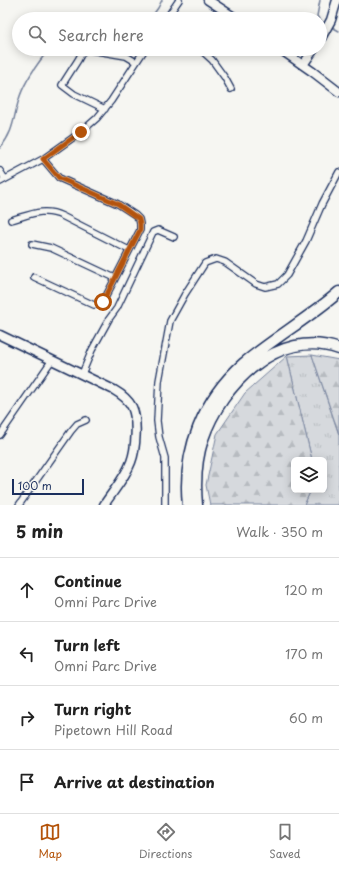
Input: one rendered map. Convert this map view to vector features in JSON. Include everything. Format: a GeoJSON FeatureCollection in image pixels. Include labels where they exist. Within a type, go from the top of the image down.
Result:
{"type":"FeatureCollection","features":[{"type":"Feature","properties":{"kind":"highway"},"geometry":{"type":"LineString","coordinates":[[188,505],[188,471],[192,445],[201,420],[214,397],[231,376],[249,360],[339,292]]}},
{"type":"Feature","properties":{"kind":"highway"},"geometry":{"type":"LineString","coordinates":[[197,505],[196,472],[203,439],[213,416],[222,401],[235,385],[249,370],[260,362],[274,353],[288,348],[316,344],[331,346],[339,349]]}},
{"type":"Feature","properties":{"kind":"street"},"geometry":{"type":"LineString","coordinates":[[171,12],[179,0]]}},
{"type":"Feature","properties":{"kind":"street"},"geometry":{"type":"LineString","coordinates":[[208,0],[226,12]]}},
{"type":"Feature","properties":{"kind":"street"},"geometry":{"type":"LineString","coordinates":[[327,28],[337,0]]}},
{"type":"Feature","properties":{"kind":"street"},"geometry":{"type":"LineString","coordinates":[[80,56],[62,85],[74,94],[105,109]]}},
{"type":"Feature","properties":{"kind":"street"},"geometry":{"type":"LineString","coordinates":[[126,56],[136,62]]}},
{"type":"Feature","properties":{"kind":"street"},"geometry":{"type":"LineString","coordinates":[[0,171],[3,180],[43,159],[81,132],[105,109],[140,56]]}},
{"type":"Feature","properties":{"kind":"street"},"geometry":{"type":"LineString","coordinates":[[208,56],[212,60],[231,90]]}},
{"type":"Feature","properties":{"kind":"street"},"geometry":{"type":"LineString","coordinates":[[290,56],[339,92]]}},
{"type":"Feature","properties":{"kind":"street"},"geometry":{"type":"LineString","coordinates":[[303,65],[309,56]]}},
{"type":"Feature","properties":{"kind":"street"},"geometry":{"type":"LineString","coordinates":[[34,277],[94,305],[101,304],[140,230],[139,219],[118,204],[59,178],[43,159]]}},
{"type":"Feature","properties":{"kind":"street"},"geometry":{"type":"LineString","coordinates":[[165,505],[165,458],[159,437],[157,421],[159,381],[170,321],[185,294],[206,263],[216,259],[225,262],[256,284],[265,287],[278,284],[287,276],[339,172]]}},
{"type":"Feature","properties":{"kind":"street"},"geometry":{"type":"LineString","coordinates":[[11,220],[38,212],[56,213],[129,250]]}},
{"type":"Feature","properties":{"kind":"street"},"geometry":{"type":"LineString","coordinates":[[82,374],[109,319],[117,308],[153,232],[158,230],[174,238]]}},
{"type":"Feature","properties":{"kind":"street"},"geometry":{"type":"LineString","coordinates":[[32,244],[51,248],[115,278]]}},
{"type":"Feature","properties":{"kind":"street"},"geometry":{"type":"LineString","coordinates":[[0,336],[120,393],[131,406],[134,414],[135,425],[134,452],[127,471],[104,505]]}},
{"type":"Feature","properties":{"kind":"street"},"geometry":{"type":"LineString","coordinates":[[0,435],[52,360]]}},
{"type":"Feature","properties":{"kind":"street"},"geometry":{"type":"LineString","coordinates":[[19,505],[71,431],[77,424],[86,420]]}},
{"type":"Feature","properties":{"kind":"green space"},"geometry":{"type":"Polygon","coordinates":[[[312,355],[339,435],[339,505],[304,505],[310,493],[327,493],[327,457],[311,457],[287,356],[312,355]]]}},
{"type":"Feature","properties":{"kind":"green space"},"geometry":{"type":"Polygon","coordinates":[[[312,355],[339,360],[339,434],[312,355]]]}},
{"type":"Feature","properties":{"kind":"green space"},"geometry":{"type":"Polygon","coordinates":[[[287,356],[311,457],[291,457],[291,493],[310,493],[304,505],[210,505],[206,485],[217,434],[245,393],[287,356]]]}},
{"type":"Feature","properties":{"kind":"waterway"},"geometry":{"type":"LineString","coordinates":[[155,12],[162,0]]}},
{"type":"Feature","properties":{"kind":"waterway"},"geometry":{"type":"LineString","coordinates":[[318,12],[320,0]]}},
{"type":"Feature","properties":{"kind":"waterway"},"geometry":{"type":"LineString","coordinates":[[330,26],[339,31]]}},
{"type":"Feature","properties":{"kind":"waterway"},"geometry":{"type":"LineString","coordinates":[[0,148],[11,129],[20,96],[25,84],[44,56]]}},
{"type":"Feature","properties":{"kind":"route"},"geometry":{"type":"LineString","coordinates":[[81,132],[43,159],[59,178],[118,204],[135,215],[139,219],[140,224],[140,230],[103,302]]}}]}
